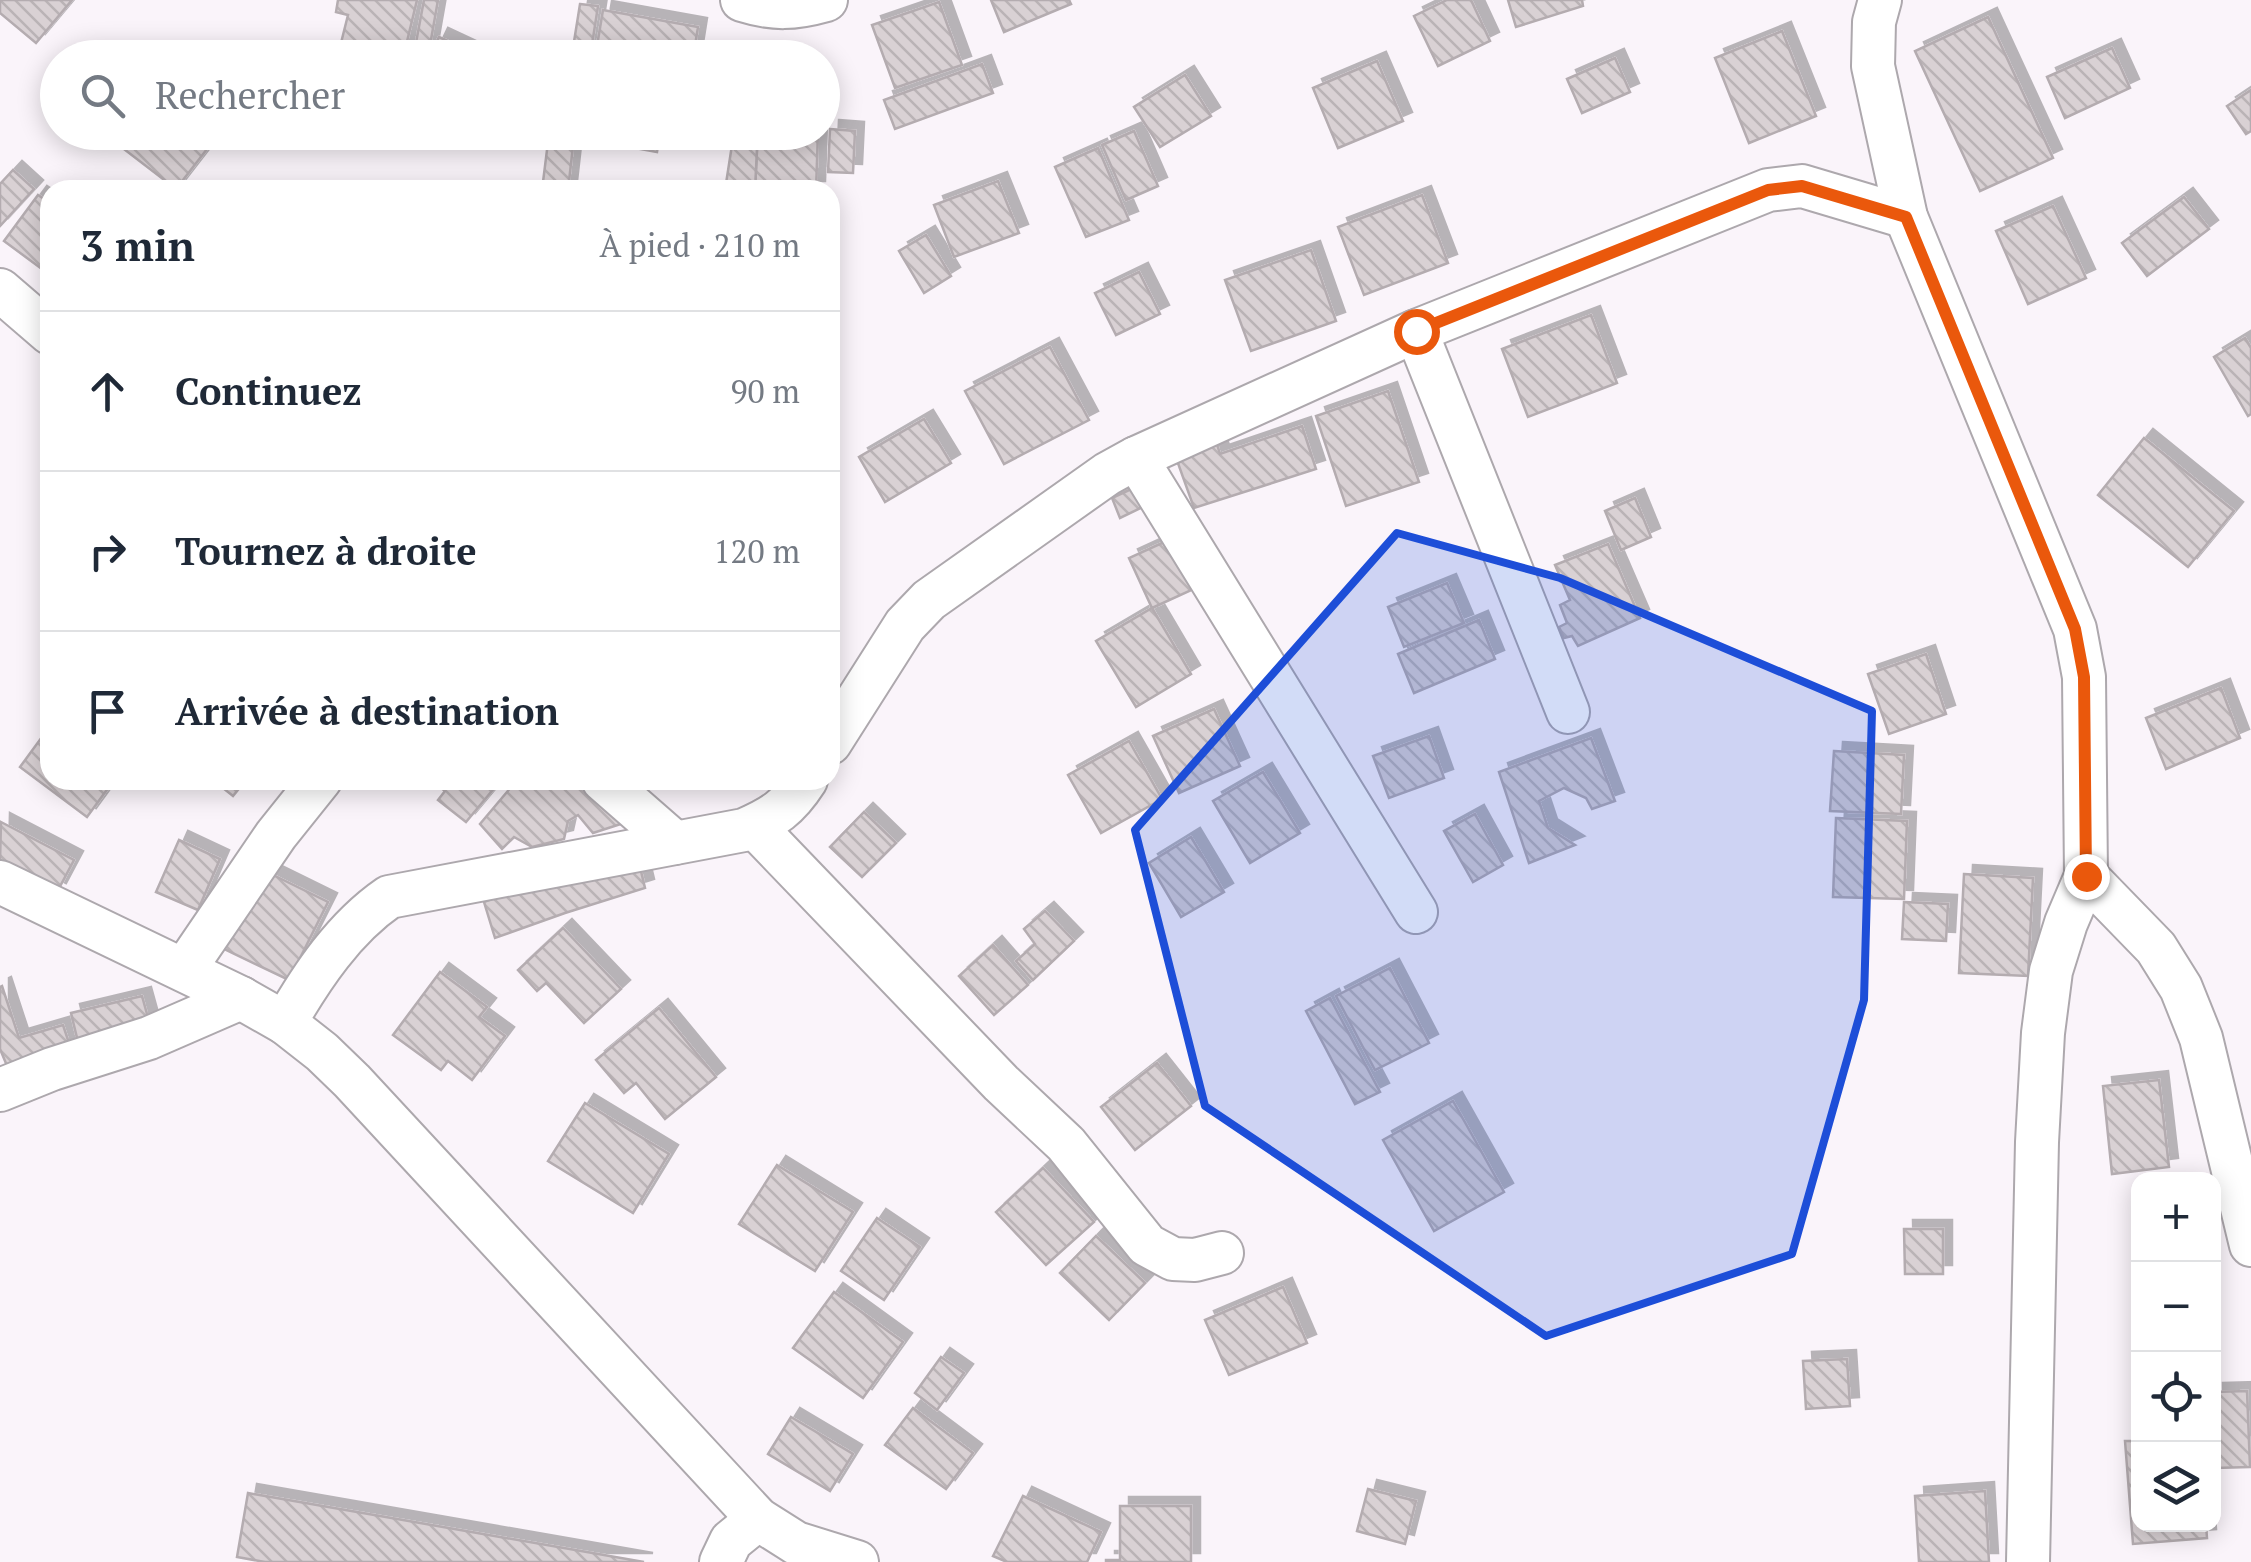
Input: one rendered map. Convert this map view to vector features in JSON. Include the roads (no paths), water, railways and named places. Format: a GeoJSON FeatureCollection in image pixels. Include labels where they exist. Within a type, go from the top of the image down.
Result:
{"type":"FeatureCollection","features":[{"type":"Feature","properties":{"kind":"street"},"geometry":{"type":"LineString","coordinates":[[742,0],[765,8],[796,8],[826,0]]}},
{"type":"Feature","properties":{"kind":"street"},"geometry":{"type":"LineString","coordinates":[[1880,0],[1874,22],[1873,66],[1906,217],[2075,629],[2084,677],[2086,876],[2051,972],[2043,1033],[2028,1562]]}},
{"type":"Feature","properties":{"kind":"street"},"geometry":{"type":"LineString","coordinates":[[840,727],[905,625],[930,600],[1107,474],[1136,458],[1416,331],[1768,190],[1802,186],[1906,217]]}},
{"type":"Feature","properties":{"kind":"street"},"geometry":{"type":"LineString","coordinates":[[0,290],[40,324]]}},
{"type":"Feature","properties":{"kind":"street"},"geometry":{"type":"LineString","coordinates":[[1416,331],[1568,712]]}},
{"type":"Feature","properties":{"kind":"street"},"geometry":{"type":"LineString","coordinates":[[1136,458],[1416,912]]}},
{"type":"Feature","properties":{"kind":"street"},"geometry":{"type":"LineString","coordinates":[[184,970],[312,790]]}},
{"type":"Feature","properties":{"kind":"street"},"geometry":{"type":"LineString","coordinates":[[613,790],[675,844]]}},
{"type":"Feature","properties":{"kind":"street"},"geometry":{"type":"LineString","coordinates":[[286,1024],[310,981],[365,913],[390,897],[744,830],[772,818],[800,790]]}},
{"type":"Feature","properties":{"kind":"street"},"geometry":{"type":"LineString","coordinates":[[754,826],[1001,1084],[1066,1144],[1148,1245],[1173,1259],[1195,1260],[1222,1253]]}},
{"type":"Feature","properties":{"kind":"street"},"geometry":{"type":"LineString","coordinates":[[2086,876],[2156,948],[2181,988],[2237,1118],[2251,1245]]}},
{"type":"Feature","properties":{"kind":"street"},"geometry":{"type":"LineString","coordinates":[[0,882],[242,998],[286,1024],[322,1052],[758,1519],[796,1543],[857,1562]]}},
{"type":"Feature","properties":{"kind":"street"},"geometry":{"type":"LineString","coordinates":[[0,1090],[149,1038],[242,998]]}},
{"type":"Feature","properties":{"kind":"street"},"geometry":{"type":"LineString","coordinates":[[721,1562],[731,1541],[758,1519]]}}]}
